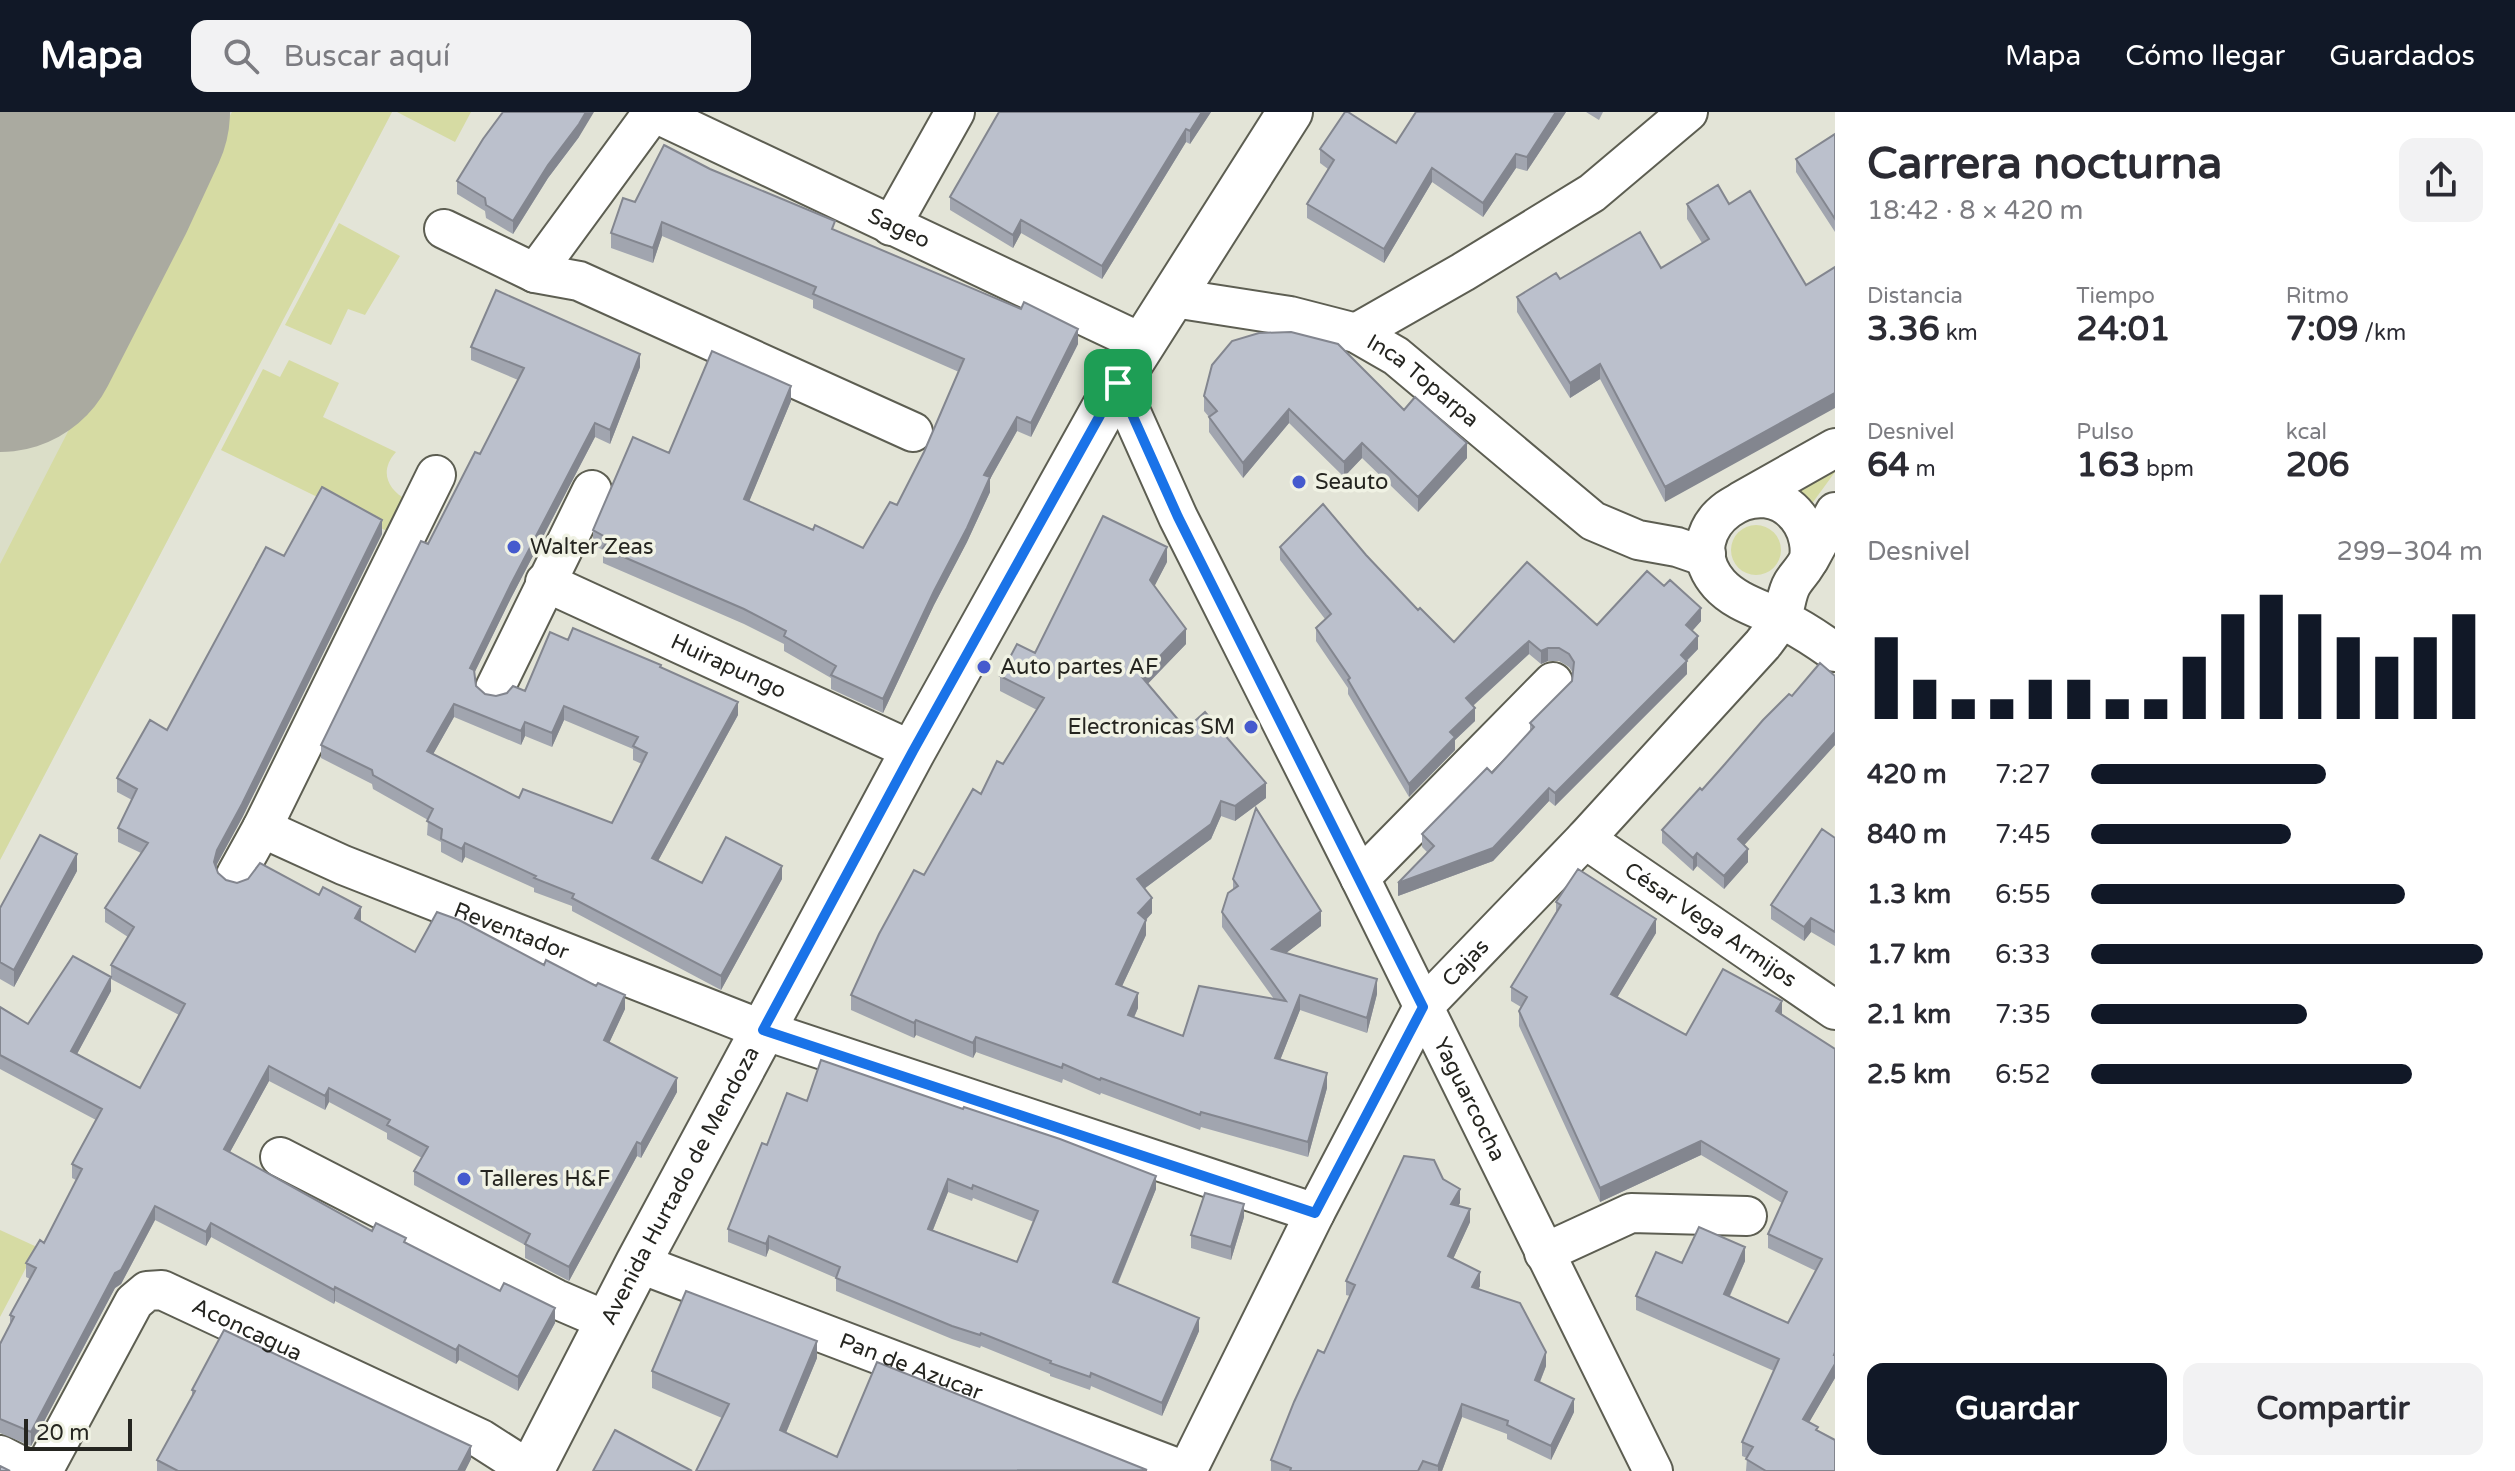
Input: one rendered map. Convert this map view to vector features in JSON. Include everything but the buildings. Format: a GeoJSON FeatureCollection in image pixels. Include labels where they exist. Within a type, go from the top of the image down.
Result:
{"type":"FeatureCollection","features":[{"type":"Feature","properties":{"kind":"main road","name":"Avenida Hurtado de Mendoza"},"geometry":{"type":"LineString","coordinates":[[531,1471],[607,1321],[913,751],[1118,383],[1290,112]]}},
{"type":"Feature","properties":{"kind":"street"},"geometry":{"type":"LineString","coordinates":[[535,273],[653,112]]}},
{"type":"Feature","properties":{"kind":"street","name":"Sageo"},"geometry":{"type":"LineString","coordinates":[[653,112],[1144,344]]}},
{"type":"Feature","properties":{"kind":"street"},"geometry":{"type":"LineString","coordinates":[[891,226],[955,112]]}},
{"type":"Feature","properties":{"kind":"street"},"geometry":{"type":"LineString","coordinates":[[1356,333],[1592,193],[1688,112]]}},
{"type":"Feature","properties":{"kind":"street"},"geometry":{"type":"LineString","coordinates":[[444,229],[535,273],[579,281],[913,432]]}},
{"type":"Feature","properties":{"kind":"street","name":"Inca Toparpa"},"geometry":{"type":"LineString","coordinates":[[1174,298],[1290,316],[1356,333],[1396,356],[1593,521],[1638,540],[1677,547],[1703,556],[1706,554]]}},
{"type":"Feature","properties":{"kind":"street","name":"Yaguarcocha"},"geometry":{"type":"LineString","coordinates":[[1118,383],[1178,517],[1653,1471]]}},
{"type":"Feature","properties":{"kind":"street"},"geometry":{"type":"LineString","coordinates":[[1835,448],[1726,509],[1714,522],[1707,538],[1706,554],[1709,568],[1720,585],[1733,595],[1753,608],[1781,618],[1835,652]]}},
{"type":"Feature","properties":{"kind":"street"},"geometry":{"type":"LineString","coordinates":[[236,875],[436,475]]}},
{"type":"Feature","properties":{"kind":"street"},"geometry":{"type":"LineString","coordinates":[[495,688],[592,490]]}},
{"type":"Feature","properties":{"kind":"street"},"geometry":{"type":"LineString","coordinates":[[1741,501],[1758,498],[1775,501],[1791,510],[1805,529],[1809,560]]}},
{"type":"Feature","properties":{"kind":"street","name":"Cajas"},"geometry":{"type":"LineString","coordinates":[[1186,1471],[1315,1213],[1423,1007],[1585,839],[1763,644],[1781,618],[1792,584],[1835,512]]}},
{"type":"Feature","properties":{"kind":"street","name":"Huirapungo"},"geometry":{"type":"LineString","coordinates":[[545,582],[913,751]]}},
{"type":"Feature","properties":{"kind":"street"},"geometry":{"type":"LineString","coordinates":[[1360,878],[1553,682]]}},
{"type":"Feature","properties":{"kind":"street","name":"Reventador"},"geometry":{"type":"LineString","coordinates":[[262,828],[343,865],[763,1030],[1315,1213]]}},
{"type":"Feature","properties":{"kind":"street","name":"César Vega Armijos"},"geometry":{"type":"LineString","coordinates":[[1585,839],[1835,1010]]}},
{"type":"Feature","properties":{"kind":"street"},"geometry":{"type":"LineString","coordinates":[[280,1157],[556,1299],[607,1321]]}},
{"type":"Feature","properties":{"kind":"street"},"geometry":{"type":"LineString","coordinates":[[1544,1253],[1631,1213],[1747,1216]]}},
{"type":"Feature","properties":{"kind":"street","name":"Pan de Azucar"},"geometry":{"type":"LineString","coordinates":[[638,1263],[1186,1471]]}},
{"type":"Feature","properties":{"kind":"street","name":"Aconcagua"},"geometry":{"type":"LineString","coordinates":[[43,1471],[134,1302],[147,1291],[162,1290],[481,1439],[531,1471]]}},
{"type":"Feature","properties":{"kind":"street"},"geometry":{"type":"LineString","coordinates":[[0,1455],[31,1471]]}},
{"type":"Feature","properties":{"kind":"shaded area"},"geometry":{"type":"Polygon","coordinates":[[[0,112],[392,112],[0,860],[0,112]]]}},
{"type":"Feature","properties":{"kind":"green space"},"geometry":{"type":"Polygon","coordinates":[[[232,112],[392,112],[0,860],[0,564],[232,112]]]}},
{"type":"Feature","properties":{"kind":"green space"},"geometry":{"type":"Polygon","coordinates":[[[397,112],[471,112],[455,142],[397,112]]]}},
{"type":"Feature","properties":{"kind":"green space"},"geometry":{"type":"Polygon","coordinates":[[[339,223],[400,256],[365,315],[348,309],[331,345],[285,325],[339,223]]]}},
{"type":"Feature","properties":{"kind":"green space"},"geometry":{"type":"Polygon","coordinates":[[[289,360],[339,383],[323,417],[396,452],[388,466],[388,479],[394,491],[407,500],[391,533],[221,450],[263,369],[280,377],[289,360]]]}},
{"type":"Feature","properties":{"kind":"green space"},"geometry":{"type":"Polygon","coordinates":[[[1835,464],[1835,472],[1808,509],[1791,495],[1835,464]]]}},
{"type":"Feature","properties":{"kind":"green space"},"geometry":{"type":"Polygon","coordinates":[[[1756,525],[1773,533],[1781,550],[1773,567],[1756,575],[1739,567],[1731,550],[1739,533],[1756,525]]]}},
{"type":"Feature","properties":{"kind":"green space"},"geometry":{"type":"Polygon","coordinates":[[[0,1230],[37,1247],[0,1317],[0,1230]]]}},
{"type":"Feature","properties":{"kind":"taxiway"},"geometry":{"type":"LineString","coordinates":[[51,112],[77,181]]}},
{"type":"Feature","properties":{"kind":"runway"},"geometry":{"type":"LineString","coordinates":[[0,331],[109,112]]}},
{"type":"Feature","properties":{"kind":"place","name":"Seauto"},"geometry":{"type":"Point","coordinates":[1299,482]}},
{"type":"Feature","properties":{"kind":"place","name":"Walter Zeas"},"geometry":{"type":"Point","coordinates":[514,547]}},
{"type":"Feature","properties":{"kind":"place","name":"Auto partes AF"},"geometry":{"type":"Point","coordinates":[984,667]}},
{"type":"Feature","properties":{"kind":"place","name":"Electronicas SM"},"geometry":{"type":"Point","coordinates":[1251,727]}},
{"type":"Feature","properties":{"kind":"place","name":"Talleres H&F"},"geometry":{"type":"Point","coordinates":[464,1179]}},
{"type":"Feature","properties":{"kind":"route"},"geometry":{"type":"LineString","coordinates":[[1118,383],[1178,517],[1423,1007],[1315,1213],[763,1030],[913,751],[1118,383]]}}]}
